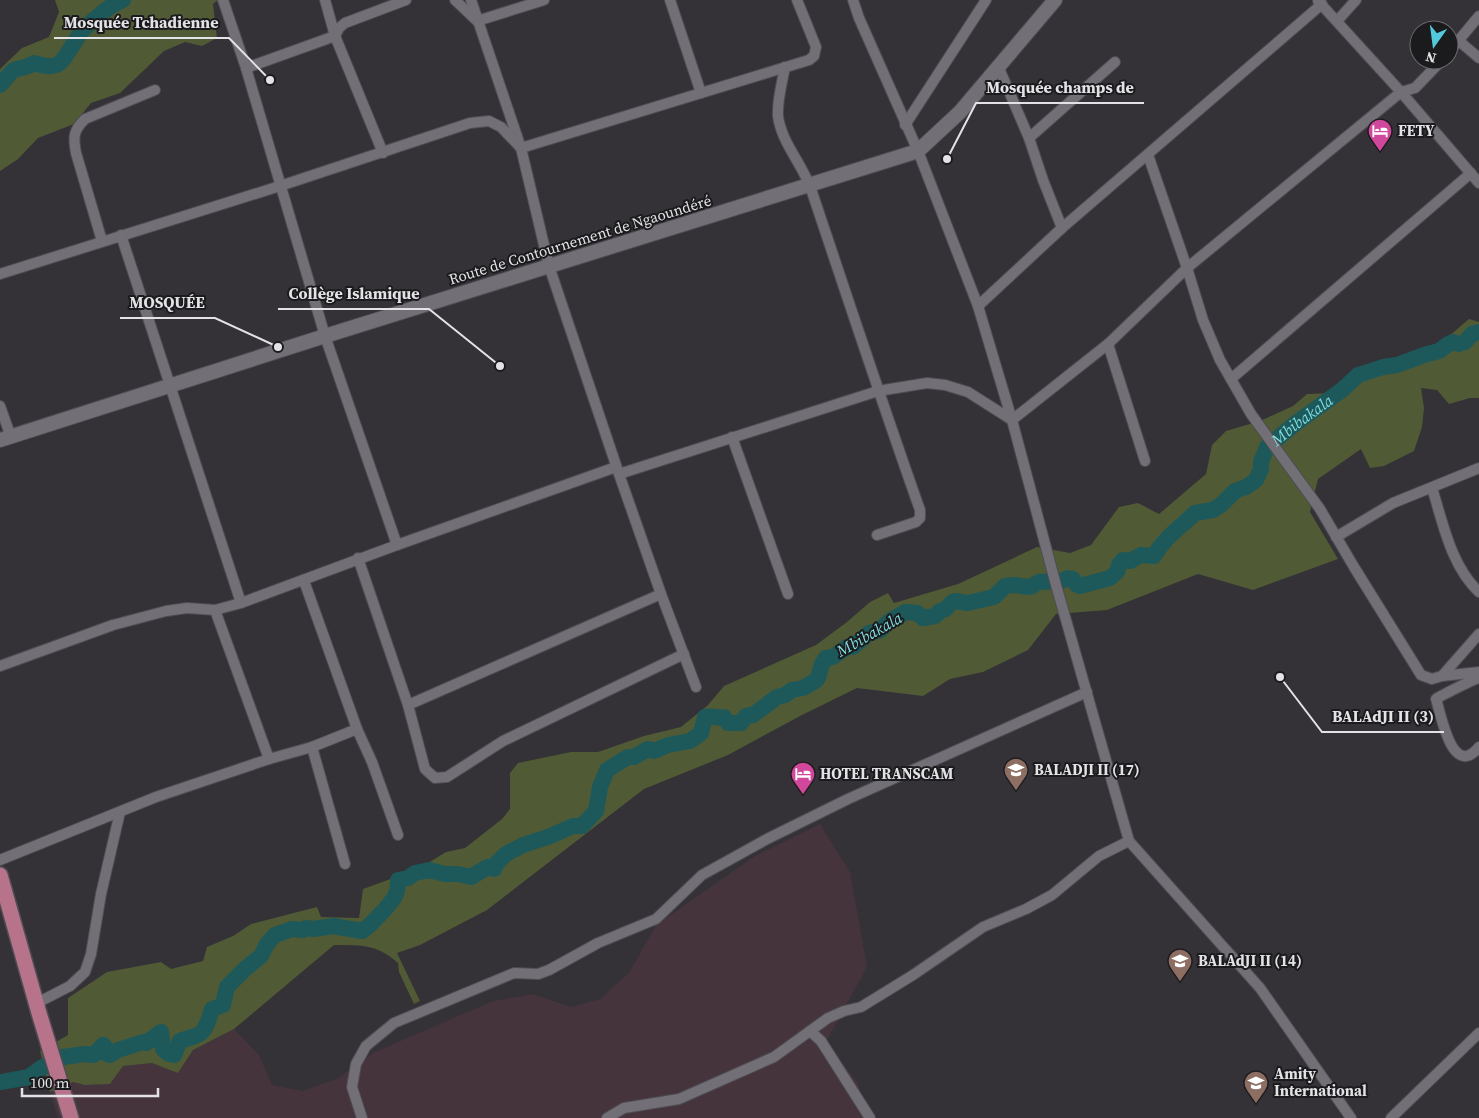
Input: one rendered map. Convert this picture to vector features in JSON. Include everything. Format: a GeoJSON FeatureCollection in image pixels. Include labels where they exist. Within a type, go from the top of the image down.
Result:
{"type":"FeatureCollection","features":[{"type":"Feature","properties":{"kind":"main road"},"geometry":{"type":"LineString","coordinates":[[0,875],[71,1118]]}},
{"type":"Feature","properties":{"kind":"street"},"geometry":{"type":"LineString","coordinates":[[223,0],[246,68],[325,336],[397,544]]}},
{"type":"Feature","properties":{"kind":"street"},"geometry":{"type":"LineString","coordinates":[[325,0],[335,36],[383,153]]}},
{"type":"Feature","properties":{"kind":"street"},"geometry":{"type":"LineString","coordinates":[[246,68],[335,36],[339,28],[345,23],[406,0]]}},
{"type":"Feature","properties":{"kind":"street"},"geometry":{"type":"LineString","coordinates":[[456,0],[477,21]]}},
{"type":"Feature","properties":{"kind":"street"},"geometry":{"type":"LineString","coordinates":[[471,0],[521,148],[549,266],[661,594],[696,687]]}},
{"type":"Feature","properties":{"kind":"street"},"geometry":{"type":"LineString","coordinates":[[477,21],[544,0]]}},
{"type":"Feature","properties":{"kind":"street"},"geometry":{"type":"LineString","coordinates":[[670,0],[701,93]]}},
{"type":"Feature","properties":{"kind":"street"},"geometry":{"type":"LineString","coordinates":[[521,148],[809,60],[814,56],[816,47],[797,0]]}},
{"type":"Feature","properties":{"kind":"street"},"geometry":{"type":"LineString","coordinates":[[853,0],[905,125],[918,151],[978,306],[1012,420],[1086,692],[1129,841],[1260,988],[1351,1118]]}},
{"type":"Feature","properties":{"kind":"street"},"geometry":{"type":"LineString","coordinates":[[905,125],[986,0]]}},
{"type":"Feature","properties":{"kind":"street","name":"Route de Contournement de Ngaoundéré"},"geometry":{"type":"LineString","coordinates":[[5,438],[918,151],[960,112],[1055,0]]}},
{"type":"Feature","properties":{"kind":"street"},"geometry":{"type":"LineString","coordinates":[[1337,21],[1356,0]]}},
{"type":"Feature","properties":{"kind":"street"},"geometry":{"type":"LineString","coordinates":[[978,306],[1062,228],[1148,155],[1320,2],[1479,183]]}},
{"type":"Feature","properties":{"kind":"street"},"geometry":{"type":"LineString","coordinates":[[1479,16],[1459,41],[1479,58]]}},
{"type":"Feature","properties":{"kind":"street"},"geometry":{"type":"LineString","coordinates":[[1029,138],[1115,62]]}},
{"type":"Feature","properties":{"kind":"street"},"geometry":{"type":"LineString","coordinates":[[998,66],[1029,138],[1042,180],[1062,228]]}},
{"type":"Feature","properties":{"kind":"street"},"geometry":{"type":"LineString","coordinates":[[785,67],[779,99],[778,117],[785,136],[810,186],[878,391],[920,510],[920,518],[916,522],[877,535]]}},
{"type":"Feature","properties":{"kind":"street"},"geometry":{"type":"LineString","coordinates":[[1012,420],[1108,344],[1187,268],[1401,92],[1415,88],[1432,70]]}},
{"type":"Feature","properties":{"kind":"street"},"geometry":{"type":"LineString","coordinates":[[102,241],[76,154],[73,139],[76,128],[84,119],[155,90]]}},
{"type":"Feature","properties":{"kind":"street"},"geometry":{"type":"LineString","coordinates":[[0,274],[383,153],[470,123],[489,121],[501,127],[521,148]]}},
{"type":"Feature","properties":{"kind":"street"},"geometry":{"type":"LineString","coordinates":[[1148,155],[1203,320],[1220,360],[1251,414],[1320,508],[1420,675],[1432,679],[1479,672]]}},
{"type":"Feature","properties":{"kind":"street"},"geometry":{"type":"LineString","coordinates":[[1231,379],[1470,173]]}},
{"type":"Feature","properties":{"kind":"street"},"geometry":{"type":"LineString","coordinates":[[121,235],[241,603]]}},
{"type":"Feature","properties":{"kind":"street"},"geometry":{"type":"LineString","coordinates":[[1108,344],[1146,462]]}},
{"type":"Feature","properties":{"kind":"street"},"geometry":{"type":"LineString","coordinates":[[0,666],[113,625],[166,611],[187,608],[215,610],[241,603],[304,581],[397,544],[618,470],[732,437],[878,391],[927,382],[945,385],[968,392],[1012,420]]}},
{"type":"Feature","properties":{"kind":"street"},"geometry":{"type":"LineString","coordinates":[[0,406],[5,438]]}},
{"type":"Feature","properties":{"kind":"street"},"geometry":{"type":"LineString","coordinates":[[732,437],[788,594]]}},
{"type":"Feature","properties":{"kind":"street"},"geometry":{"type":"LineString","coordinates":[[1336,537],[1393,503],[1479,468]]}},
{"type":"Feature","properties":{"kind":"street"},"geometry":{"type":"LineString","coordinates":[[1432,488],[1451,550],[1470,583],[1479,592]]}},
{"type":"Feature","properties":{"kind":"street"},"geometry":{"type":"LineString","coordinates":[[358,558],[408,705],[425,769],[435,778],[447,777],[503,741],[684,654]]}},
{"type":"Feature","properties":{"kind":"street"},"geometry":{"type":"LineString","coordinates":[[304,581],[356,730],[372,762],[398,835]]}},
{"type":"Feature","properties":{"kind":"street"},"geometry":{"type":"LineString","coordinates":[[408,705],[661,594]]}},
{"type":"Feature","properties":{"kind":"street"},"geometry":{"type":"LineString","coordinates":[[215,610],[269,759]]}},
{"type":"Feature","properties":{"kind":"street"},"geometry":{"type":"LineString","coordinates":[[1442,676],[1479,634]]}},
{"type":"Feature","properties":{"kind":"street"},"geometry":{"type":"LineString","coordinates":[[1479,678],[1436,699],[1449,743],[1455,751],[1461,755],[1468,755],[1474,753],[1479,747]]}},
{"type":"Feature","properties":{"kind":"street"},"geometry":{"type":"LineString","coordinates":[[362,1118],[352,1087],[356,1064],[366,1046],[394,1023],[514,973],[538,974],[549,970],[598,943],[656,919],[702,874],[767,839],[848,799],[1086,692]]}},
{"type":"Feature","properties":{"kind":"street"},"geometry":{"type":"LineString","coordinates":[[0,860],[156,796],[312,747],[356,730]]}},
{"type":"Feature","properties":{"kind":"street"},"geometry":{"type":"LineString","coordinates":[[312,747],[345,864]]}},
{"type":"Feature","properties":{"kind":"street"},"geometry":{"type":"LineString","coordinates":[[37,1003],[70,986],[84,972],[92,954],[101,894],[120,812]]}},
{"type":"Feature","properties":{"kind":"street"},"geometry":{"type":"LineString","coordinates":[[607,1118],[624,1108],[679,1099],[774,1057],[828,1018],[844,1011],[861,1007],[982,927],[1026,909],[1052,895],[1099,856],[1129,841]]}},
{"type":"Feature","properties":{"kind":"street"},"geometry":{"type":"LineString","coordinates":[[810,1031],[821,1041],[870,1118]]}},
{"type":"Feature","properties":{"kind":"street"},"geometry":{"type":"LineString","coordinates":[[1390,1118],[1479,1033]]}},
{"type":"Feature","properties":{"kind":"shaded area"},"geometry":{"type":"Polygon","coordinates":[[[820,824],[850,872],[867,967],[826,1042],[858,1083],[868,1118],[58,1118],[50,1092],[73,1082],[85,1085],[110,1084],[123,1066],[152,1063],[178,1073],[193,1050],[234,1029],[259,1055],[272,1085],[303,1091],[338,1078],[375,1052],[493,1001],[533,994],[571,1007],[600,999],[629,973],[656,925],[755,856],[820,824]]]}},
{"type":"Feature","properties":{"kind":"green space"},"geometry":{"type":"Polygon","coordinates":[[[55,0],[218,0],[213,4],[217,38],[202,46],[185,42],[164,51],[120,93],[91,103],[74,124],[38,138],[18,159],[0,171],[0,69],[22,48],[49,37],[59,12],[55,0]]]}},
{"type":"Feature","properties":{"kind":"green space","name":"Mbibakala"},"geometry":{"type":"Polygon","coordinates":[[[1469,319],[1479,322],[1479,398],[1470,398],[1449,404],[1437,390],[1421,388],[1424,408],[1422,427],[1414,451],[1384,466],[1370,468],[1361,449],[1318,479],[1310,512],[1338,559],[1253,590],[1198,574],[1107,610],[1056,614],[1028,650],[983,672],[950,679],[923,696],[857,688],[728,755],[644,789],[487,910],[420,945],[397,953],[420,1001],[414,1004],[399,972],[398,963],[390,957],[368,947],[334,945],[234,1029],[193,1050],[178,1073],[152,1063],[123,1066],[110,1084],[85,1085],[73,1082],[50,1092],[40,1051],[68,1035],[68,998],[107,972],[161,962],[171,969],[203,961],[207,947],[233,936],[251,924],[317,907],[321,917],[359,918],[363,889],[418,869],[446,852],[465,848],[502,819],[510,809],[510,773],[518,763],[571,752],[598,752],[644,736],[681,727],[708,705],[724,686],[816,645],[870,602],[888,593],[894,603],[958,584],[1037,547],[1070,553],[1091,545],[1119,507],[1138,503],[1159,514],[1206,474],[1212,445],[1226,431],[1260,421],[1293,406],[1307,394],[1335,393],[1357,370],[1435,348],[1469,319]]]}},
{"type":"Feature","properties":{"kind":"waterway"},"geometry":{"type":"LineString","coordinates":[[0,85],[12,71],[17,69],[34,63],[48,66],[59,63],[82,31],[107,9],[123,0]]}},
{"type":"Feature","properties":{"kind":"waterway","name":"Mbibakala"},"geometry":{"type":"LineString","coordinates":[[0,1082],[29,1077],[41,1068],[63,1057],[85,1054],[94,1055],[103,1045],[105,1053],[110,1055],[118,1050],[143,1042],[146,1043],[161,1032],[163,1049],[169,1054],[174,1055],[180,1041],[199,1035],[202,1032],[212,1009],[223,1005],[227,987],[261,956],[267,944],[275,935],[292,929],[303,930],[306,928],[314,929],[333,926],[362,931],[393,900],[397,892],[398,880],[429,870],[471,877],[488,867],[494,869],[496,864],[506,854],[523,845],[573,826],[582,826],[596,811],[600,787],[607,770],[628,757],[634,757],[648,749],[654,751],[668,745],[690,741],[701,733],[705,717],[724,717],[728,723],[741,723],[746,716],[753,715],[777,697],[785,695],[792,690],[803,688],[815,681],[826,658],[833,657],[847,647],[853,647],[869,633],[881,630],[889,621],[905,612],[917,613],[923,618],[935,616],[955,601],[968,603],[994,597],[1005,586],[1030,587],[1039,582],[1061,581],[1068,578],[1073,579],[1080,586],[1110,578],[1117,572],[1123,560],[1130,561],[1141,555],[1154,556],[1168,538],[1195,513],[1213,510],[1235,491],[1246,487],[1256,480],[1267,447],[1296,423],[1342,390],[1358,375],[1439,351],[1453,342],[1459,344],[1465,342],[1472,334],[1479,332]]}},
{"type":"Feature","properties":{"kind":"place","name":"Mosquée Tchadienne"},"geometry":{"type":"Point","coordinates":[270,80]}},
{"type":"Feature","properties":{"kind":"place","name":"FETY"},"geometry":{"type":"Point","coordinates":[1380,152]}},
{"type":"Feature","properties":{"kind":"place","name":"Mosquée champs de"},"geometry":{"type":"Point","coordinates":[947,159]}},
{"type":"Feature","properties":{"kind":"place","name":"MOSQUÉE"},"geometry":{"type":"Point","coordinates":[278,347]}},
{"type":"Feature","properties":{"kind":"place","name":"Collège Islamique"},"geometry":{"type":"Point","coordinates":[500,366]}},
{"type":"Feature","properties":{"kind":"place","name":"BALAdJI II (3)"},"geometry":{"type":"Point","coordinates":[1280,677]}},
{"type":"Feature","properties":{"kind":"place","name":"BALADJI II (17)"},"geometry":{"type":"Point","coordinates":[1016,791]}},
{"type":"Feature","properties":{"kind":"place","name":"HOTEL TRANSCAM"},"geometry":{"type":"Point","coordinates":[803,795]}},
{"type":"Feature","properties":{"kind":"place","name":"BALAdJI II (14)"},"geometry":{"type":"Point","coordinates":[1180,982]}},
{"type":"Feature","properties":{"kind":"place","name":"Amity International"},"geometry":{"type":"Point","coordinates":[1256,1104]}}]}
